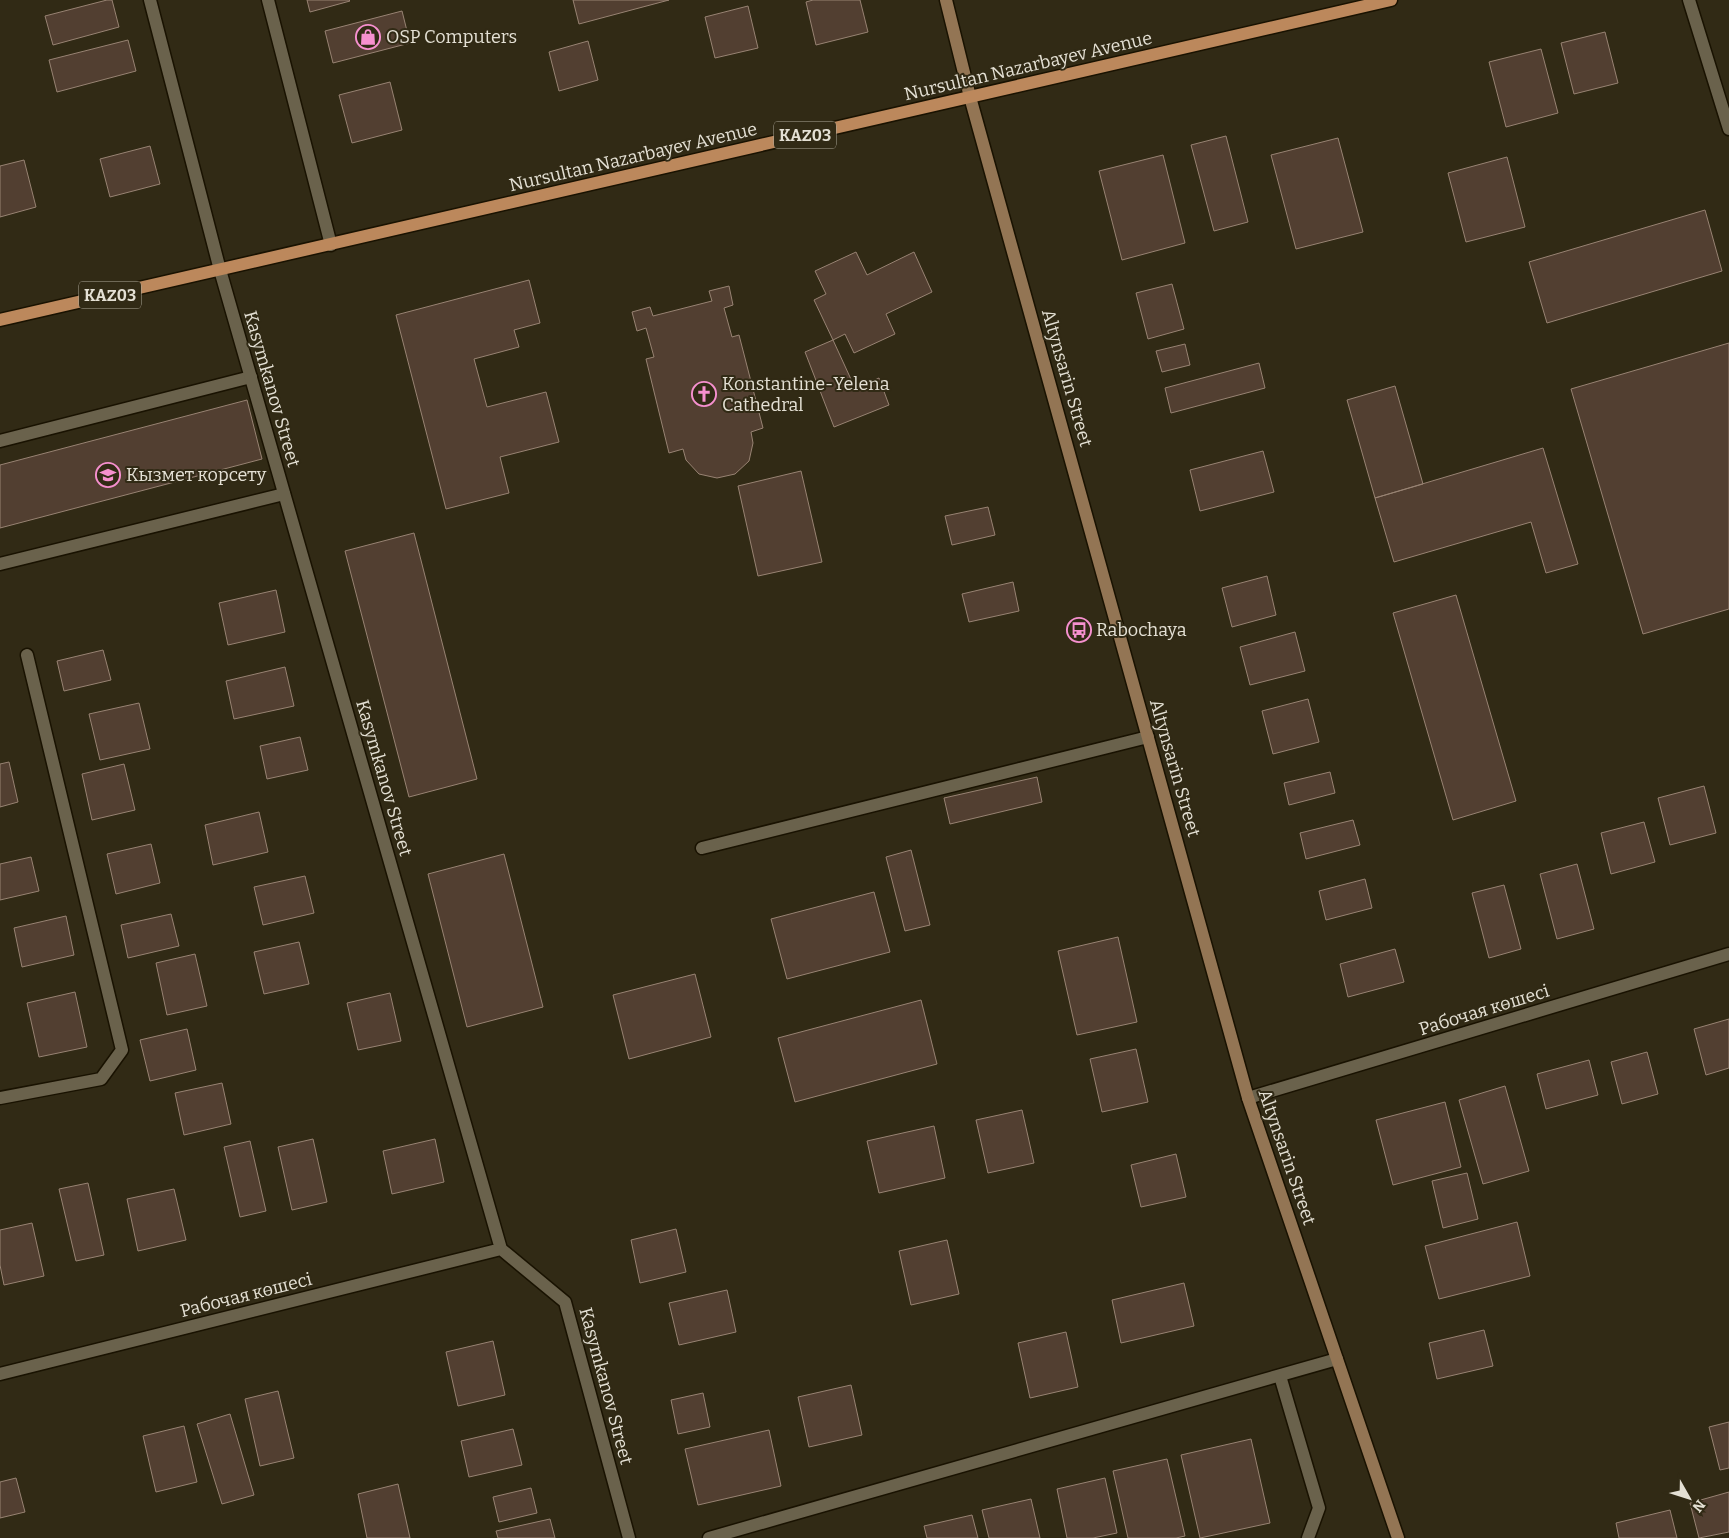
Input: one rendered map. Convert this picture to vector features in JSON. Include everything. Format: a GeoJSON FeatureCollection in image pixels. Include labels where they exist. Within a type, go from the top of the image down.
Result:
{"type":"FeatureCollection","features":[{"type":"Feature","properties":{"kind":"main road","name":"Nursultan Nazarbayev Avenue"},"geometry":{"type":"LineString","coordinates":[[0,320],[1391,0]]}},
{"type":"Feature","properties":{"kind":"street","name":"Kasymkanov Street"},"geometry":{"type":"LineString","coordinates":[[150,0],[220,270],[501,1249],[565,1302],[629,1538]]}},
{"type":"Feature","properties":{"kind":"street"},"geometry":{"type":"LineString","coordinates":[[268,0],[331,245]]}},
{"type":"Feature","properties":{"kind":"street","name":"Altynsarin Street"},"geometry":{"type":"LineString","coordinates":[[946,0],[970,97],[1248,1098],[1398,1538]]}},
{"type":"Feature","properties":{"kind":"street"},"geometry":{"type":"LineString","coordinates":[[1689,0],[1729,129]]}},
{"type":"Feature","properties":{"kind":"street"},"geometry":{"type":"LineString","coordinates":[[0,441],[251,378]]}},
{"type":"Feature","properties":{"kind":"street"},"geometry":{"type":"LineString","coordinates":[[0,564],[284,494]]}},
{"type":"Feature","properties":{"kind":"street"},"geometry":{"type":"LineString","coordinates":[[0,1098],[101,1079],[122,1050],[27,655]]}},
{"type":"Feature","properties":{"kind":"street"},"geometry":{"type":"LineString","coordinates":[[702,848],[1148,737]]}},
{"type":"Feature","properties":{"kind":"street","name":"Рабочая көшесі"},"geometry":{"type":"LineString","coordinates":[[1248,1098],[1729,954]]}},
{"type":"Feature","properties":{"kind":"street","name":"Рабочая көшесі"},"geometry":{"type":"LineString","coordinates":[[0,1374],[501,1249]]}},
{"type":"Feature","properties":{"kind":"street"},"geometry":{"type":"LineString","coordinates":[[709,1538],[1337,1359]]}},
{"type":"Feature","properties":{"kind":"street"},"geometry":{"type":"LineString","coordinates":[[1280,1376],[1319,1508],[1308,1538]]}},
{"type":"Feature","properties":{"kind":"building"},"geometry":{"type":"Polygon","coordinates":[[[112,0],[119,27],[53,45],[45,16],[112,0]]]}},
{"type":"Feature","properties":{"kind":"building"},"geometry":{"type":"Polygon","coordinates":[[[307,0],[349,0],[350,1],[310,12],[307,0]]]}},
{"type":"Feature","properties":{"kind":"building"},"geometry":{"type":"Polygon","coordinates":[[[573,0],[669,0],[579,24],[573,0]]]}},
{"type":"Feature","properties":{"kind":"building"},"geometry":{"type":"Polygon","coordinates":[[[813,0],[860,0],[868,32],[816,45],[806,2],[813,0]]]}},
{"type":"Feature","properties":{"kind":"building"},"geometry":{"type":"Polygon","coordinates":[[[748,6],[758,48],[715,58],[705,17],[748,6]]]}},
{"type":"Feature","properties":{"kind":"building","name":"OSP Computers"},"geometry":{"type":"Polygon","coordinates":[[[402,11],[410,43],[333,63],[325,31],[402,11]]]}},
{"type":"Feature","properties":{"kind":"building"},"geometry":{"type":"Polygon","coordinates":[[[1605,32],[1618,83],[1574,94],[1561,43],[1605,32]]]}},
{"type":"Feature","properties":{"kind":"building"},"geometry":{"type":"Polygon","coordinates":[[[128,40],[136,71],[57,92],[49,60],[128,40]]]}},
{"type":"Feature","properties":{"kind":"building"},"geometry":{"type":"Polygon","coordinates":[[[588,41],[598,80],[559,91],[549,52],[588,41]]]}},
{"type":"Feature","properties":{"kind":"building"},"geometry":{"type":"Polygon","coordinates":[[[1541,49],[1558,113],[1506,127],[1489,62],[1541,49]]]}},
{"type":"Feature","properties":{"kind":"building"},"geometry":{"type":"Polygon","coordinates":[[[390,82],[402,130],[352,143],[339,95],[390,82]]]}},
{"type":"Feature","properties":{"kind":"building"},"geometry":{"type":"Polygon","coordinates":[[[1226,136],[1248,222],[1214,231],[1191,145],[1226,136]]]}},
{"type":"Feature","properties":{"kind":"building"},"geometry":{"type":"Polygon","coordinates":[[[1338,138],[1363,232],[1296,249],[1271,155],[1338,138]]]}},
{"type":"Feature","properties":{"kind":"building"},"geometry":{"type":"Polygon","coordinates":[[[150,146],[160,184],[110,197],[100,159],[150,146]]]}},
{"type":"Feature","properties":{"kind":"building"},"geometry":{"type":"Polygon","coordinates":[[[1163,155],[1185,243],[1122,260],[1099,171],[1163,155]]]}},
{"type":"Feature","properties":{"kind":"building"},"geometry":{"type":"Polygon","coordinates":[[[1507,157],[1525,227],[1466,242],[1448,173],[1507,157]]]}},
{"type":"Feature","properties":{"kind":"building"},"geometry":{"type":"Polygon","coordinates":[[[24,160],[36,207],[0,217],[0,166],[24,160]]]}},
{"type":"Feature","properties":{"kind":"building"},"geometry":{"type":"Polygon","coordinates":[[[1705,210],[1722,271],[1547,323],[1529,262],[1705,210]]]}},
{"type":"Feature","properties":{"kind":"building"},"geometry":{"type":"Polygon","coordinates":[[[856,252],[867,275],[914,252],[932,292],[886,314],[895,334],[854,353],[845,334],[833,340],[814,300],[826,294],[815,271],[856,252]]]}},
{"type":"Feature","properties":{"kind":"building"},"geometry":{"type":"Polygon","coordinates":[[[529,280],[540,323],[514,330],[519,347],[474,359],[487,407],[546,392],[559,442],[500,457],[509,493],[446,509],[396,315],[529,280]]]}},
{"type":"Feature","properties":{"kind":"building"},"geometry":{"type":"Polygon","coordinates":[[[1172,284],[1184,329],[1148,339],[1136,293],[1172,284]]]}},
{"type":"Feature","properties":{"kind":"building","name":"Konstantine-Yelena Cathedral"},"geometry":{"type":"Polygon","coordinates":[[[729,286],[733,305],[724,308],[732,337],[739,335],[763,428],[751,432],[753,443],[749,461],[735,474],[717,478],[699,474],[686,460],[683,449],[669,453],[646,359],[654,357],[646,328],[637,331],[632,312],[650,307],[653,316],[712,301],[709,291],[729,286]]]}},
{"type":"Feature","properties":{"kind":"building"},"geometry":{"type":"Polygon","coordinates":[[[833,340],[855,388],[879,378],[889,405],[834,427],[805,352],[833,340]]]}},
{"type":"Feature","properties":{"kind":"building"},"geometry":{"type":"Polygon","coordinates":[[[1729,343],[1729,609],[1643,634],[1571,389],[1729,343]]]}},
{"type":"Feature","properties":{"kind":"building"},"geometry":{"type":"Polygon","coordinates":[[[1185,344],[1190,365],[1162,372],[1156,351],[1185,344]]]}},
{"type":"Feature","properties":{"kind":"building"},"geometry":{"type":"Polygon","coordinates":[[[1259,363],[1265,388],[1171,413],[1165,388],[1259,363]]]}},
{"type":"Feature","properties":{"kind":"building"},"geometry":{"type":"Polygon","coordinates":[[[1395,386],[1423,484],[1375,498],[1347,400],[1395,386]]]}},
{"type":"Feature","properties":{"kind":"building"},"geometry":{"type":"Polygon","coordinates":[[[247,400],[262,459],[0,528],[0,465],[247,400]]]}},
{"type":"Feature","properties":{"kind":"building"},"geometry":{"type":"Polygon","coordinates":[[[1543,448],[1578,564],[1546,573],[1531,522],[1394,562],[1375,498],[1543,448]]]}},
{"type":"Feature","properties":{"kind":"building"},"geometry":{"type":"Polygon","coordinates":[[[1263,451],[1274,492],[1200,511],[1190,470],[1263,451]]]}},
{"type":"Feature","properties":{"kind":"building"},"geometry":{"type":"Polygon","coordinates":[[[801,471],[822,562],[758,576],[738,486],[801,471]]]}},
{"type":"Feature","properties":{"kind":"building"},"geometry":{"type":"Polygon","coordinates":[[[988,507],[995,535],[952,545],[945,516],[988,507]]]}},
{"type":"Feature","properties":{"kind":"building"},"geometry":{"type":"Polygon","coordinates":[[[414,533],[477,779],[409,797],[345,551],[414,533]]]}},
{"type":"Feature","properties":{"kind":"building"},"geometry":{"type":"Polygon","coordinates":[[[1267,576],[1276,615],[1232,627],[1222,588],[1267,576]]]}},
{"type":"Feature","properties":{"kind":"building"},"geometry":{"type":"Polygon","coordinates":[[[1013,582],[1019,611],[969,622],[962,594],[1013,582]]]}},
{"type":"Feature","properties":{"kind":"building"},"geometry":{"type":"Polygon","coordinates":[[[276,590],[285,632],[228,645],[219,603],[276,590]]]}},
{"type":"Feature","properties":{"kind":"building"},"geometry":{"type":"Polygon","coordinates":[[[1456,595],[1516,801],[1453,820],[1393,613],[1456,595]]]}},
{"type":"Feature","properties":{"kind":"building"},"geometry":{"type":"Polygon","coordinates":[[[1295,632],[1305,671],[1250,685],[1240,647],[1295,632]]]}},
{"type":"Feature","properties":{"kind":"building"},"geometry":{"type":"Polygon","coordinates":[[[103,650],[111,680],[64,691],[57,661],[103,650]]]}},
{"type":"Feature","properties":{"kind":"building"},"geometry":{"type":"Polygon","coordinates":[[[285,667],[294,706],[234,719],[226,681],[285,667]]]}},
{"type":"Feature","properties":{"kind":"building"},"geometry":{"type":"Polygon","coordinates":[[[1308,699],[1319,742],[1273,754],[1262,711],[1308,699]]]}},
{"type":"Feature","properties":{"kind":"building"},"geometry":{"type":"Polygon","coordinates":[[[139,703],[150,749],[100,760],[89,714],[139,703]]]}},
{"type":"Feature","properties":{"kind":"building"},"geometry":{"type":"Polygon","coordinates":[[[300,737],[308,770],[267,779],[260,746],[300,737]]]}},
{"type":"Feature","properties":{"kind":"building"},"geometry":{"type":"Polygon","coordinates":[[[9,762],[18,802],[0,807],[0,764],[9,762]]]}},
{"type":"Feature","properties":{"kind":"building"},"geometry":{"type":"Polygon","coordinates":[[[124,764],[135,810],[92,820],[82,774],[124,764]]]}},
{"type":"Feature","properties":{"kind":"building"},"geometry":{"type":"Polygon","coordinates":[[[1330,772],[1335,793],[1289,805],[1284,783],[1330,772]]]}},
{"type":"Feature","properties":{"kind":"building"},"geometry":{"type":"Polygon","coordinates":[[[1037,777],[1042,802],[950,824],[944,798],[1037,777]]]}},
{"type":"Feature","properties":{"kind":"building"},"geometry":{"type":"Polygon","coordinates":[[[1704,786],[1716,833],[1670,845],[1658,798],[1704,786]]]}},
{"type":"Feature","properties":{"kind":"building"},"geometry":{"type":"Polygon","coordinates":[[[259,812],[268,852],[213,865],[205,825],[259,812]]]}},
{"type":"Feature","properties":{"kind":"building"},"geometry":{"type":"Polygon","coordinates":[[[1353,820],[1360,845],[1306,859],[1300,833],[1353,820]]]}},
{"type":"Feature","properties":{"kind":"building"},"geometry":{"type":"Polygon","coordinates":[[[1644,822],[1655,862],[1611,874],[1601,833],[1644,822]]]}},
{"type":"Feature","properties":{"kind":"building"},"geometry":{"type":"Polygon","coordinates":[[[151,844],[160,883],[116,894],[107,854],[151,844]]]}},
{"type":"Feature","properties":{"kind":"building"},"geometry":{"type":"Polygon","coordinates":[[[911,850],[930,925],[905,931],[886,857],[911,850]]]}},
{"type":"Feature","properties":{"kind":"building"},"geometry":{"type":"Polygon","coordinates":[[[504,854],[543,1007],[467,1027],[428,874],[504,854]]]}},
{"type":"Feature","properties":{"kind":"building"},"geometry":{"type":"Polygon","coordinates":[[[31,857],[39,891],[0,900],[0,864],[31,857]]]}},
{"type":"Feature","properties":{"kind":"building"},"geometry":{"type":"Polygon","coordinates":[[[1577,864],[1594,929],[1557,939],[1540,874],[1577,864]]]}},
{"type":"Feature","properties":{"kind":"building"},"geometry":{"type":"Polygon","coordinates":[[[305,876],[314,913],[263,925],[254,887],[305,876]]]}},
{"type":"Feature","properties":{"kind":"building"},"geometry":{"type":"Polygon","coordinates":[[[1365,879],[1372,908],[1326,920],[1319,891],[1365,879]]]}},
{"type":"Feature","properties":{"kind":"building"},"geometry":{"type":"Polygon","coordinates":[[[1504,885],[1521,949],[1489,958],[1472,893],[1504,885]]]}},
{"type":"Feature","properties":{"kind":"building"},"geometry":{"type":"Polygon","coordinates":[[[874,892],[890,952],[787,979],[771,919],[874,892]]]}},
{"type":"Feature","properties":{"kind":"building"},"geometry":{"type":"Polygon","coordinates":[[[171,914],[179,946],[128,958],[121,925],[171,914]]]}},
{"type":"Feature","properties":{"kind":"building"},"geometry":{"type":"Polygon","coordinates":[[[66,916],[74,955],[22,967],[14,928],[66,916]]]}},
{"type":"Feature","properties":{"kind":"building"},"geometry":{"type":"Polygon","coordinates":[[[1118,937],[1137,1022],[1077,1035],[1058,951],[1118,937]]]}},
{"type":"Feature","properties":{"kind":"building"},"geometry":{"type":"Polygon","coordinates":[[[299,942],[309,984],[264,994],[254,952],[299,942]]]}},
{"type":"Feature","properties":{"kind":"building"},"geometry":{"type":"Polygon","coordinates":[[[1395,949],[1404,982],[1348,997],[1340,964],[1395,949]]]}},
{"type":"Feature","properties":{"kind":"building"},"geometry":{"type":"Polygon","coordinates":[[[195,954],[207,1006],[167,1015],[156,963],[195,954]]]}},
{"type":"Feature","properties":{"kind":"building"},"geometry":{"type":"Polygon","coordinates":[[[695,974],[711,1037],[629,1059],[613,995],[695,974]]]}},
{"type":"Feature","properties":{"kind":"building"},"geometry":{"type":"Polygon","coordinates":[[[75,992],[87,1047],[39,1057],[27,1003],[75,992]]]}},
{"type":"Feature","properties":{"kind":"building"},"geometry":{"type":"Polygon","coordinates":[[[390,993],[401,1041],[358,1050],[347,1003],[390,993]]]}},
{"type":"Feature","properties":{"kind":"building"},"geometry":{"type":"Polygon","coordinates":[[[921,1000],[937,1064],[795,1102],[778,1038],[921,1000]]]}},
{"type":"Feature","properties":{"kind":"building"},"geometry":{"type":"Polygon","coordinates":[[[1729,1019],[1729,1068],[1706,1075],[1694,1029],[1729,1019]]]}},
{"type":"Feature","properties":{"kind":"building"},"geometry":{"type":"Polygon","coordinates":[[[187,1029],[196,1070],[150,1081],[140,1040],[187,1029]]]}},
{"type":"Feature","properties":{"kind":"building"},"geometry":{"type":"Polygon","coordinates":[[[1136,1049],[1148,1102],[1102,1112],[1090,1059],[1136,1049]]]}},
{"type":"Feature","properties":{"kind":"building"},"geometry":{"type":"Polygon","coordinates":[[[1647,1052],[1658,1094],[1622,1104],[1611,1062],[1647,1052]]]}},
{"type":"Feature","properties":{"kind":"building"},"geometry":{"type":"Polygon","coordinates":[[[1589,1060],[1598,1095],[1546,1109],[1537,1074],[1589,1060]]]}},
{"type":"Feature","properties":{"kind":"building"},"geometry":{"type":"Polygon","coordinates":[[[222,1083],[231,1124],[184,1135],[175,1093],[222,1083]]]}},
{"type":"Feature","properties":{"kind":"building"},"geometry":{"type":"Polygon","coordinates":[[[1505,1086],[1529,1171],[1483,1184],[1459,1100],[1505,1086]]]}},
{"type":"Feature","properties":{"kind":"building"},"geometry":{"type":"Polygon","coordinates":[[[1445,1102],[1461,1167],[1393,1185],[1376,1120],[1445,1102]]]}},
{"type":"Feature","properties":{"kind":"building"},"geometry":{"type":"Polygon","coordinates":[[[1022,1110],[1034,1163],[988,1173],[976,1120],[1022,1110]]]}},
{"type":"Feature","properties":{"kind":"building"},"geometry":{"type":"Polygon","coordinates":[[[934,1126],[945,1178],[879,1193],[867,1141],[934,1126]]]}},
{"type":"Feature","properties":{"kind":"building"},"geometry":{"type":"Polygon","coordinates":[[[313,1139],[327,1202],[292,1210],[278,1147],[313,1139]]]}},
{"type":"Feature","properties":{"kind":"building"},"geometry":{"type":"Polygon","coordinates":[[[435,1139],[444,1182],[392,1194],[383,1151],[435,1139]]]}},
{"type":"Feature","properties":{"kind":"building"},"geometry":{"type":"Polygon","coordinates":[[[250,1141],[266,1211],[240,1217],[224,1147],[250,1141]]]}},
{"type":"Feature","properties":{"kind":"building"},"geometry":{"type":"Polygon","coordinates":[[[1176,1154],[1186,1197],[1141,1207],[1131,1165],[1176,1154]]]}},
{"type":"Feature","properties":{"kind":"building"},"geometry":{"type":"Polygon","coordinates":[[[1467,1173],[1478,1219],[1443,1228],[1432,1181],[1467,1173]]]}},
{"type":"Feature","properties":{"kind":"building"},"geometry":{"type":"Polygon","coordinates":[[[88,1183],[104,1255],[76,1261],[59,1189],[88,1183]]]}},
{"type":"Feature","properties":{"kind":"building"},"geometry":{"type":"Polygon","coordinates":[[[174,1189],[186,1240],[138,1251],[127,1199],[174,1189]]]}},
{"type":"Feature","properties":{"kind":"building"},"geometry":{"type":"Polygon","coordinates":[[[1517,1222],[1530,1276],[1439,1299],[1425,1246],[1517,1222]]]}},
{"type":"Feature","properties":{"kind":"building"},"geometry":{"type":"Polygon","coordinates":[[[32,1223],[44,1276],[4,1285],[0,1265],[0,1230],[32,1223]]]}},
{"type":"Feature","properties":{"kind":"building"},"geometry":{"type":"Polygon","coordinates":[[[676,1229],[686,1272],[640,1283],[631,1240],[676,1229]]]}},
{"type":"Feature","properties":{"kind":"building"},"geometry":{"type":"Polygon","coordinates":[[[947,1240],[959,1294],[911,1305],[899,1251],[947,1240]]]}},
{"type":"Feature","properties":{"kind":"building"},"geometry":{"type":"Polygon","coordinates":[[[1184,1283],[1194,1326],[1121,1343],[1112,1300],[1184,1283]]]}},
{"type":"Feature","properties":{"kind":"building"},"geometry":{"type":"Polygon","coordinates":[[[727,1290],[736,1332],[679,1345],[669,1303],[727,1290]]]}},
{"type":"Feature","properties":{"kind":"building"},"geometry":{"type":"Polygon","coordinates":[[[1484,1330],[1493,1366],[1437,1379],[1429,1343],[1484,1330]]]}},
{"type":"Feature","properties":{"kind":"building"},"geometry":{"type":"Polygon","coordinates":[[[1066,1332],[1078,1387],[1030,1398],[1018,1343],[1066,1332]]]}},
{"type":"Feature","properties":{"kind":"building"},"geometry":{"type":"Polygon","coordinates":[[[493,1341],[505,1395],[458,1406],[446,1352],[493,1341]]]}},
{"type":"Feature","properties":{"kind":"building"},"geometry":{"type":"Polygon","coordinates":[[[851,1385],[862,1435],[809,1447],[798,1397],[851,1385]]]}},
{"type":"Feature","properties":{"kind":"building"},"geometry":{"type":"Polygon","coordinates":[[[278,1391],[294,1458],[260,1466],[245,1399],[278,1391]]]}},
{"type":"Feature","properties":{"kind":"building"},"geometry":{"type":"Polygon","coordinates":[[[703,1393],[710,1427],[678,1434],[671,1400],[703,1393]]]}},
{"type":"Feature","properties":{"kind":"building"},"geometry":{"type":"Polygon","coordinates":[[[230,1414],[254,1495],[222,1504],[197,1424],[230,1414]]]}},
{"type":"Feature","properties":{"kind":"building"},"geometry":{"type":"Polygon","coordinates":[[[1729,1422],[1729,1468],[1720,1470],[1709,1427],[1729,1422]]]}},
{"type":"Feature","properties":{"kind":"building"},"geometry":{"type":"Polygon","coordinates":[[[184,1426],[197,1482],[156,1492],[143,1436],[184,1426]]]}},
{"type":"Feature","properties":{"kind":"building"},"geometry":{"type":"Polygon","coordinates":[[[513,1429],[522,1465],[469,1477],[461,1441],[513,1429]]]}},
{"type":"Feature","properties":{"kind":"building"},"geometry":{"type":"Polygon","coordinates":[[[769,1430],[781,1486],[698,1505],[685,1449],[769,1430]]]}},
{"type":"Feature","properties":{"kind":"building"},"geometry":{"type":"Polygon","coordinates":[[[1251,1439],[1270,1523],[1200,1538],[1181,1455],[1251,1439]]]}},
{"type":"Feature","properties":{"kind":"building"},"geometry":{"type":"Polygon","coordinates":[[[1167,1459],[1185,1536],[1176,1538],[1128,1538],[1113,1471],[1167,1459]]]}},
{"type":"Feature","properties":{"kind":"building"},"geometry":{"type":"Polygon","coordinates":[[[16,1478],[25,1512],[0,1518],[0,1482],[16,1478]]]}},
{"type":"Feature","properties":{"kind":"building"},"geometry":{"type":"Polygon","coordinates":[[[1105,1478],[1117,1533],[1093,1538],[1067,1538],[1057,1489],[1105,1478]]]}},
{"type":"Feature","properties":{"kind":"building"},"geometry":{"type":"Polygon","coordinates":[[[398,1484],[410,1538],[367,1538],[358,1494],[398,1484]]]}},
{"type":"Feature","properties":{"kind":"building"},"geometry":{"type":"Polygon","coordinates":[[[531,1488],[537,1513],[499,1522],[493,1497],[531,1488]]]}},
{"type":"Feature","properties":{"kind":"building"},"geometry":{"type":"Polygon","coordinates":[[[1729,1492],[1729,1532],[1699,1538],[1690,1503],[1729,1492]]]}},
{"type":"Feature","properties":{"kind":"building"},"geometry":{"type":"Polygon","coordinates":[[[1031,1499],[1040,1538],[989,1538],[982,1510],[1031,1499]]]}},
{"type":"Feature","properties":{"kind":"building"},"geometry":{"type":"Polygon","coordinates":[[[1670,1510],[1677,1538],[1619,1538],[1616,1523],[1670,1510]]]}},
{"type":"Feature","properties":{"kind":"building"},"geometry":{"type":"Polygon","coordinates":[[[972,1515],[978,1538],[927,1538],[924,1526],[972,1515]]]}},
{"type":"Feature","properties":{"kind":"building"},"geometry":{"type":"Polygon","coordinates":[[[550,1519],[555,1538],[498,1538],[496,1531],[550,1519]]]}},
{"type":"Feature","properties":{"kind":"place","name":"OSP Computers"},"geometry":{"type":"Point","coordinates":[368,37]}},
{"type":"Feature","properties":{"kind":"place","name":"Konstantine-Yelena Cathedral"},"geometry":{"type":"Point","coordinates":[704,394]}},
{"type":"Feature","properties":{"kind":"place","name":"Кызмет корсету"},"geometry":{"type":"Point","coordinates":[108,475]}},
{"type":"Feature","properties":{"kind":"place","name":"Rabochaya"},"geometry":{"type":"Point","coordinates":[1079,630]}}]}
